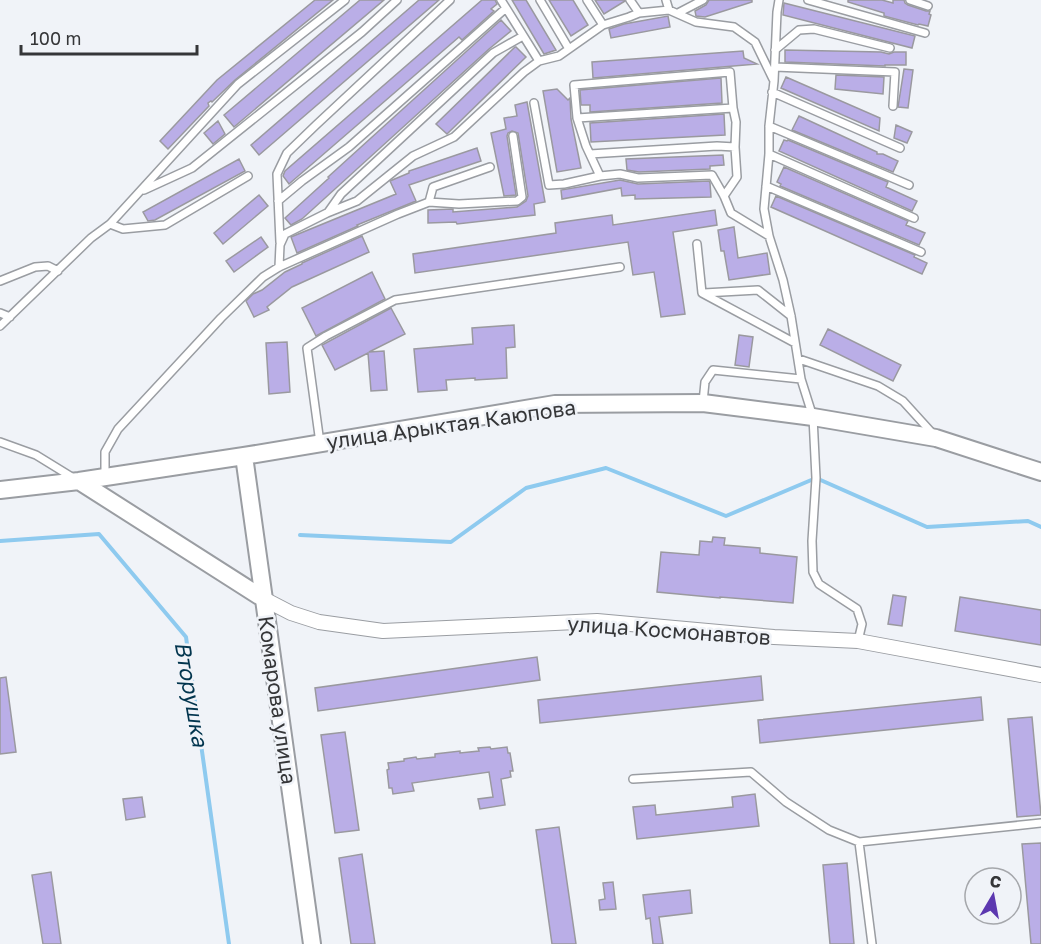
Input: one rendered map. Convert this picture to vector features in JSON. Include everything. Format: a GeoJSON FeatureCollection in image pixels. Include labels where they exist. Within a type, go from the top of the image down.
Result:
{"type":"FeatureCollection","features":[{"type":"Feature","properties":{"kind":"street","name":"улица Арыктая Каюпова"},"geometry":{"type":"LineString","coordinates":[[0,490],[79,481],[244,456],[555,404],[703,403],[813,417],[936,438],[1041,472]]}},
{"type":"Feature","properties":{"kind":"street","name":"Комарова улица"},"geometry":{"type":"LineString","coordinates":[[244,456],[312,944]]}},
{"type":"Feature","properties":{"kind":"street"},"geometry":{"type":"LineString","coordinates":[[79,481],[264,599]]}},
{"type":"Feature","properties":{"kind":"street","name":"улица Космонавтов"},"geometry":{"type":"LineString","coordinates":[[264,599],[291,613],[318,622],[383,631],[597,621],[774,637],[858,641],[1041,675]]}},
{"type":"Feature","properties":{"kind":"lane"},"geometry":{"type":"LineString","coordinates":[[0,326],[91,238],[110,224],[238,84],[345,0]]}},
{"type":"Feature","properties":{"kind":"lane"},"geometry":{"type":"LineString","coordinates":[[139,192],[192,168],[362,32],[397,0]]}},
{"type":"Feature","properties":{"kind":"lane"},"geometry":{"type":"LineString","coordinates":[[279,267],[277,174],[287,153],[450,0]]}},
{"type":"Feature","properties":{"kind":"lane"},"geometry":{"type":"LineString","coordinates":[[501,0],[539,62]]}},
{"type":"Feature","properties":{"kind":"lane"},"geometry":{"type":"LineString","coordinates":[[540,0],[569,49]]}},
{"type":"Feature","properties":{"kind":"lane"},"geometry":{"type":"LineString","coordinates":[[587,0],[603,25]]}},
{"type":"Feature","properties":{"kind":"lane"},"geometry":{"type":"LineString","coordinates":[[630,0],[639,13]]}},
{"type":"Feature","properties":{"kind":"lane"},"geometry":{"type":"LineString","coordinates":[[666,0],[669,10]]}},
{"type":"Feature","properties":{"kind":"lane"},"geometry":{"type":"LineString","coordinates":[[678,13],[703,0]]}},
{"type":"Feature","properties":{"kind":"lane"},"geometry":{"type":"LineString","coordinates":[[779,0],[764,209],[791,316],[801,379],[813,417],[816,478],[812,541],[813,572],[819,584],[857,609],[862,624],[858,641]]}},
{"type":"Feature","properties":{"kind":"lane"},"geometry":{"type":"LineString","coordinates":[[808,0],[925,33]]}},
{"type":"Feature","properties":{"kind":"lane"},"geometry":{"type":"LineString","coordinates":[[910,0],[928,6]]}},
{"type":"Feature","properties":{"kind":"lane"},"geometry":{"type":"LineString","coordinates":[[278,201],[349,147],[506,8]]}},
{"type":"Feature","properties":{"kind":"lane"},"geometry":{"type":"LineString","coordinates":[[280,245],[285,234],[357,201],[413,156],[454,137],[524,72],[539,62],[560,56],[603,25],[639,13],[669,10],[696,22],[734,27],[755,42],[774,81]]}},
{"type":"Feature","properties":{"kind":"lane"},"geometry":{"type":"LineString","coordinates":[[775,50],[800,30],[814,28],[890,48]]}},
{"type":"Feature","properties":{"kind":"lane"},"geometry":{"type":"LineString","coordinates":[[327,213],[341,194],[493,53],[523,36]]}},
{"type":"Feature","properties":{"kind":"lane"},"geometry":{"type":"LineString","coordinates":[[775,67],[896,72],[893,106]]}},
{"type":"Feature","properties":{"kind":"lane"},"geometry":{"type":"LineString","coordinates":[[600,176],[577,118],[574,85],[730,72],[736,122],[737,177],[724,196]]}},
{"type":"Feature","properties":{"kind":"lane"},"geometry":{"type":"LineString","coordinates":[[772,92],[900,148]]}},
{"type":"Feature","properties":{"kind":"lane"},"geometry":{"type":"LineString","coordinates":[[534,103],[549,184],[564,184],[620,174],[638,178],[712,175],[731,213],[769,236]]}},
{"type":"Feature","properties":{"kind":"lane"},"geometry":{"type":"LineString","coordinates":[[577,118],[733,108]]}},
{"type":"Feature","properties":{"kind":"lane"},"geometry":{"type":"LineString","coordinates":[[769,126],[909,185]]}},
{"type":"Feature","properties":{"kind":"lane"},"geometry":{"type":"LineString","coordinates":[[105,477],[105,452],[118,429],[221,318],[263,277],[279,267],[429,202],[459,204],[517,201],[522,197],[513,136]]}},
{"type":"Feature","properties":{"kind":"lane"},"geometry":{"type":"LineString","coordinates":[[590,154],[717,146],[735,147]]}},
{"type":"Feature","properties":{"kind":"lane"},"geometry":{"type":"LineString","coordinates":[[769,154],[914,218]]}},
{"type":"Feature","properties":{"kind":"lane"},"geometry":{"type":"LineString","coordinates":[[429,202],[433,187],[490,167]]}},
{"type":"Feature","properties":{"kind":"lane"},"geometry":{"type":"LineString","coordinates":[[110,224],[123,229],[165,225],[248,176]]}},
{"type":"Feature","properties":{"kind":"lane"},"geometry":{"type":"LineString","coordinates":[[766,186],[921,252]]}},
{"type":"Feature","properties":{"kind":"lane"},"geometry":{"type":"LineString","coordinates":[[698,244],[702,294]]}},
{"type":"Feature","properties":{"kind":"lane"},"geometry":{"type":"LineString","coordinates":[[0,281],[35,267],[48,266],[58,271]]}},
{"type":"Feature","properties":{"kind":"lane"},"geometry":{"type":"LineString","coordinates":[[320,443],[307,348],[326,336],[395,300],[620,267]]}},
{"type":"Feature","properties":{"kind":"lane"},"geometry":{"type":"LineString","coordinates":[[702,294],[758,290],[791,316]]}},
{"type":"Feature","properties":{"kind":"lane"},"geometry":{"type":"LineString","coordinates":[[702,294],[795,343]]}},
{"type":"Feature","properties":{"kind":"lane"},"geometry":{"type":"LineString","coordinates":[[0,313],[10,317]]}},
{"type":"Feature","properties":{"kind":"lane"},"geometry":{"type":"LineString","coordinates":[[799,359],[878,386],[903,401],[936,438]]}},
{"type":"Feature","properties":{"kind":"lane"},"geometry":{"type":"LineString","coordinates":[[703,403],[705,382],[713,370],[801,379]]}},
{"type":"Feature","properties":{"kind":"lane"},"geometry":{"type":"LineString","coordinates":[[0,442],[36,455],[79,481]]}},
{"type":"Feature","properties":{"kind":"lane"},"geometry":{"type":"LineString","coordinates":[[633,779],[751,772],[786,802],[829,830],[859,842],[1041,823]]}},
{"type":"Feature","properties":{"kind":"lane"},"geometry":{"type":"LineString","coordinates":[[859,842],[872,944]]}},
{"type":"Feature","properties":{"kind":"building"},"geometry":{"type":"Polygon","coordinates":[[[315,0],[333,0],[208,103],[209,106],[168,149],[160,141],[217,80],[315,0]]]}},
{"type":"Feature","properties":{"kind":"building"},"geometry":{"type":"Polygon","coordinates":[[[360,0],[384,0],[234,127],[224,115],[360,0]]]}},
{"type":"Feature","properties":{"kind":"building"},"geometry":{"type":"Polygon","coordinates":[[[419,0],[439,0],[259,155],[251,145],[419,0]]]}},
{"type":"Feature","properties":{"kind":"building"},"geometry":{"type":"Polygon","coordinates":[[[482,0],[495,0],[497,4],[491,9],[494,11],[462,40],[459,37],[289,184],[283,176],[285,171],[482,0]]]}},
{"type":"Feature","properties":{"kind":"building"},"geometry":{"type":"Polygon","coordinates":[[[512,0],[526,0],[556,50],[544,54],[512,0]]]}},
{"type":"Feature","properties":{"kind":"building"},"geometry":{"type":"Polygon","coordinates":[[[549,0],[573,0],[588,25],[571,36],[549,0]]]}},
{"type":"Feature","properties":{"kind":"building"},"geometry":{"type":"Polygon","coordinates":[[[595,0],[624,0],[625,1],[604,14],[595,0]]]}},
{"type":"Feature","properties":{"kind":"building"},"geometry":{"type":"Polygon","coordinates":[[[709,0],[752,0],[752,2],[705,17],[696,16],[695,11],[706,5],[709,0]]]}},
{"type":"Feature","properties":{"kind":"building"},"geometry":{"type":"Polygon","coordinates":[[[848,0],[882,0],[893,3],[893,0],[904,0],[908,5],[930,11],[931,15],[928,26],[918,25],[884,16],[884,13],[848,2],[848,0]]]}},
{"type":"Feature","properties":{"kind":"building"},"geometry":{"type":"Polygon","coordinates":[[[784,3],[915,36],[912,48],[783,15],[784,3]]]}},
{"type":"Feature","properties":{"kind":"building"},"geometry":{"type":"Polygon","coordinates":[[[668,16],[670,27],[611,38],[609,29],[668,16]]]}},
{"type":"Feature","properties":{"kind":"building"},"geometry":{"type":"Polygon","coordinates":[[[501,20],[511,31],[302,219],[291,225],[285,218],[501,20]]]}},
{"type":"Feature","properties":{"kind":"building"},"geometry":{"type":"Polygon","coordinates":[[[515,47],[526,57],[447,134],[436,124],[515,47]]]}},
{"type":"Feature","properties":{"kind":"building"},"geometry":{"type":"Polygon","coordinates":[[[785,50],[889,54],[906,52],[906,65],[785,62],[785,50]]]}},
{"type":"Feature","properties":{"kind":"building"},"geometry":{"type":"Polygon","coordinates":[[[743,51],[744,58],[757,64],[593,78],[592,62],[743,51]]]}},
{"type":"Feature","properties":{"kind":"building"},"geometry":{"type":"Polygon","coordinates":[[[904,69],[913,70],[908,108],[898,107],[904,69]]]}},
{"type":"Feature","properties":{"kind":"building"},"geometry":{"type":"Polygon","coordinates":[[[836,75],[884,77],[883,94],[835,89],[836,75]]]}},
{"type":"Feature","properties":{"kind":"building"},"geometry":{"type":"Polygon","coordinates":[[[786,77],[880,118],[879,131],[781,88],[786,77]]]}},
{"type":"Feature","properties":{"kind":"building"},"geometry":{"type":"Polygon","coordinates":[[[721,78],[722,103],[590,112],[590,105],[581,105],[580,90],[721,78]]]}},
{"type":"Feature","properties":{"kind":"building"},"geometry":{"type":"Polygon","coordinates":[[[557,89],[568,100],[570,98],[571,119],[581,168],[557,172],[543,91],[557,89]]]}},
{"type":"Feature","properties":{"kind":"building"},"geometry":{"type":"Polygon","coordinates":[[[527,102],[545,202],[534,204],[535,215],[457,224],[456,222],[428,223],[428,210],[453,209],[453,212],[517,207],[526,201],[528,196],[518,133],[512,131],[507,136],[516,195],[504,196],[491,133],[506,129],[504,118],[517,116],[515,105],[527,102]]]}},
{"type":"Feature","properties":{"kind":"building"},"geometry":{"type":"Polygon","coordinates":[[[724,114],[725,135],[591,142],[590,123],[724,114]]]}},
{"type":"Feature","properties":{"kind":"building"},"geometry":{"type":"Polygon","coordinates":[[[799,116],[877,154],[883,154],[898,161],[893,172],[792,130],[799,116]]]}},
{"type":"Feature","properties":{"kind":"building"},"geometry":{"type":"Polygon","coordinates":[[[218,121],[225,134],[213,144],[204,133],[218,121]]]}},
{"type":"Feature","properties":{"kind":"building"},"geometry":{"type":"Polygon","coordinates":[[[896,125],[912,132],[907,143],[894,138],[896,125]]]}},
{"type":"Feature","properties":{"kind":"building"},"geometry":{"type":"Polygon","coordinates":[[[784,140],[888,182],[886,187],[917,201],[912,211],[779,151],[784,140]]]}},
{"type":"Feature","properties":{"kind":"building"},"geometry":{"type":"Polygon","coordinates":[[[477,148],[481,161],[409,185],[416,201],[297,253],[291,237],[396,194],[390,181],[409,171],[477,148]]]}},
{"type":"Feature","properties":{"kind":"building"},"geometry":{"type":"Polygon","coordinates":[[[723,155],[724,165],[710,166],[710,169],[639,172],[627,170],[626,159],[723,155]]]}},
{"type":"Feature","properties":{"kind":"building"},"geometry":{"type":"Polygon","coordinates":[[[239,159],[245,171],[155,220],[148,221],[143,212],[239,159]]]}},
{"type":"Feature","properties":{"kind":"building"},"geometry":{"type":"Polygon","coordinates":[[[784,167],[908,221],[906,225],[925,233],[919,245],[780,186],[781,184],[777,182],[784,167]]]}},
{"type":"Feature","properties":{"kind":"building"},"geometry":{"type":"Polygon","coordinates":[[[620,180],[638,184],[709,181],[711,197],[635,199],[635,195],[622,196],[621,188],[562,199],[561,190],[620,180]]]}},
{"type":"Feature","properties":{"kind":"building"},"geometry":{"type":"Polygon","coordinates":[[[259,195],[268,206],[223,244],[214,233],[259,195]]]}},
{"type":"Feature","properties":{"kind":"building"},"geometry":{"type":"Polygon","coordinates":[[[776,196],[915,255],[914,257],[927,263],[922,274],[771,207],[776,196]]]}},
{"type":"Feature","properties":{"kind":"building"},"geometry":{"type":"Polygon","coordinates":[[[715,210],[717,225],[673,232],[685,314],[661,317],[654,272],[633,275],[628,242],[415,273],[413,254],[556,233],[555,223],[612,215],[613,225],[715,210]]]}},
{"type":"Feature","properties":{"kind":"building"},"geometry":{"type":"Polygon","coordinates":[[[734,227],[738,258],[767,253],[770,274],[729,280],[718,230],[734,227]]]}},
{"type":"Feature","properties":{"kind":"building"},"geometry":{"type":"Polygon","coordinates":[[[362,236],[369,252],[292,287],[267,307],[269,310],[254,317],[246,301],[253,294],[262,290],[285,272],[362,236]]]}},
{"type":"Feature","properties":{"kind":"building"},"geometry":{"type":"Polygon","coordinates":[[[261,237],[268,247],[234,272],[226,261],[261,237]]]}},
{"type":"Feature","properties":{"kind":"building"},"geometry":{"type":"Polygon","coordinates":[[[372,272],[385,299],[316,336],[302,308],[372,272]]]}},
{"type":"Feature","properties":{"kind":"building"},"geometry":{"type":"Polygon","coordinates":[[[391,308],[405,334],[369,352],[384,351],[387,390],[371,391],[368,353],[335,370],[322,345],[391,308]]]}},
{"type":"Feature","properties":{"kind":"building"},"geometry":{"type":"Polygon","coordinates":[[[514,325],[515,347],[506,348],[507,378],[446,380],[447,390],[418,392],[414,349],[473,344],[472,328],[514,325]]]}},
{"type":"Feature","properties":{"kind":"building"},"geometry":{"type":"Polygon","coordinates":[[[828,329],[901,365],[893,381],[820,345],[828,329]]]}},
{"type":"Feature","properties":{"kind":"building"},"geometry":{"type":"Polygon","coordinates":[[[739,335],[753,337],[749,367],[735,365],[739,335]]]}},
{"type":"Feature","properties":{"kind":"building"},"geometry":{"type":"Polygon","coordinates":[[[287,342],[290,392],[269,394],[266,343],[287,342]]]}},
{"type":"Feature","properties":{"kind":"building"},"geometry":{"type":"Polygon","coordinates":[[[713,537],[725,538],[724,545],[760,548],[760,553],[797,557],[793,603],[657,592],[661,552],[699,555],[700,541],[712,542],[713,537]]]}},
{"type":"Feature","properties":{"kind":"building"},"geometry":{"type":"Polygon","coordinates":[[[893,595],[906,597],[902,626],[888,624],[893,595]]]}},
{"type":"Feature","properties":{"kind":"building"},"geometry":{"type":"Polygon","coordinates":[[[960,597],[1041,610],[1041,645],[955,631],[960,597]]]}},
{"type":"Feature","properties":{"kind":"building"},"geometry":{"type":"Polygon","coordinates":[[[537,657],[540,680],[318,711],[315,688],[537,657]]]}},
{"type":"Feature","properties":{"kind":"building"},"geometry":{"type":"Polygon","coordinates":[[[761,676],[763,700],[540,723],[538,700],[761,676]]]}},
{"type":"Feature","properties":{"kind":"building"},"geometry":{"type":"Polygon","coordinates":[[[6,677],[16,752],[0,754],[0,678],[6,677]]]}},
{"type":"Feature","properties":{"kind":"building"},"geometry":{"type":"Polygon","coordinates":[[[981,697],[983,720],[760,743],[758,720],[981,697]]]}},
{"type":"Feature","properties":{"kind":"building"},"geometry":{"type":"Polygon","coordinates":[[[1032,717],[1041,815],[1017,817],[1008,719],[1032,717]]]}},
{"type":"Feature","properties":{"kind":"building"},"geometry":{"type":"Polygon","coordinates":[[[345,732],[359,830],[335,833],[321,735],[345,732]]]}},
{"type":"Feature","properties":{"kind":"building"},"geometry":{"type":"Polygon","coordinates":[[[490,747],[491,749],[507,747],[510,753],[513,771],[510,771],[511,777],[501,779],[505,805],[480,809],[478,799],[493,797],[489,772],[412,783],[414,791],[393,794],[392,788],[389,788],[388,763],[416,757],[417,759],[435,757],[435,754],[479,751],[478,748],[490,747]]]}},
{"type":"Feature","properties":{"kind":"building"},"geometry":{"type":"Polygon","coordinates":[[[755,794],[759,826],[637,839],[633,807],[655,805],[656,815],[733,807],[732,797],[755,794]]]}},
{"type":"Feature","properties":{"kind":"building"},"geometry":{"type":"Polygon","coordinates":[[[142,797],[145,817],[126,820],[123,799],[142,797]]]}},
{"type":"Feature","properties":{"kind":"building"},"geometry":{"type":"Polygon","coordinates":[[[559,827],[576,944],[552,944],[536,830],[559,827]]]}},
{"type":"Feature","properties":{"kind":"building"},"geometry":{"type":"Polygon","coordinates":[[[1041,843],[1041,944],[1031,944],[1022,844],[1041,843]]]}},
{"type":"Feature","properties":{"kind":"building"},"geometry":{"type":"Polygon","coordinates":[[[362,854],[375,944],[351,944],[339,858],[362,854]]]}},
{"type":"Feature","properties":{"kind":"building"},"geometry":{"type":"Polygon","coordinates":[[[847,863],[854,944],[830,944],[823,865],[847,863]]]}},
{"type":"Feature","properties":{"kind":"building"},"geometry":{"type":"Polygon","coordinates":[[[51,872],[61,944],[43,944],[32,875],[51,872]]]}},
{"type":"Feature","properties":{"kind":"building"},"geometry":{"type":"Polygon","coordinates":[[[613,882],[616,909],[600,910],[599,900],[605,899],[603,883],[613,882]]]}},
{"type":"Feature","properties":{"kind":"building"},"geometry":{"type":"Polygon","coordinates":[[[690,890],[692,913],[659,917],[663,944],[653,944],[650,918],[646,919],[643,895],[690,890]]]}},
{"type":"Feature","properties":{"kind":"waterway"},"geometry":{"type":"LineString","coordinates":[[300,535],[451,542],[526,488],[606,468],[726,516],[816,478],[927,527],[1028,521],[1041,527]]}},
{"type":"Feature","properties":{"kind":"waterway","name":"Вторушка"},"geometry":{"type":"LineString","coordinates":[[0,541],[99,534],[186,637],[229,944]]}}]}
